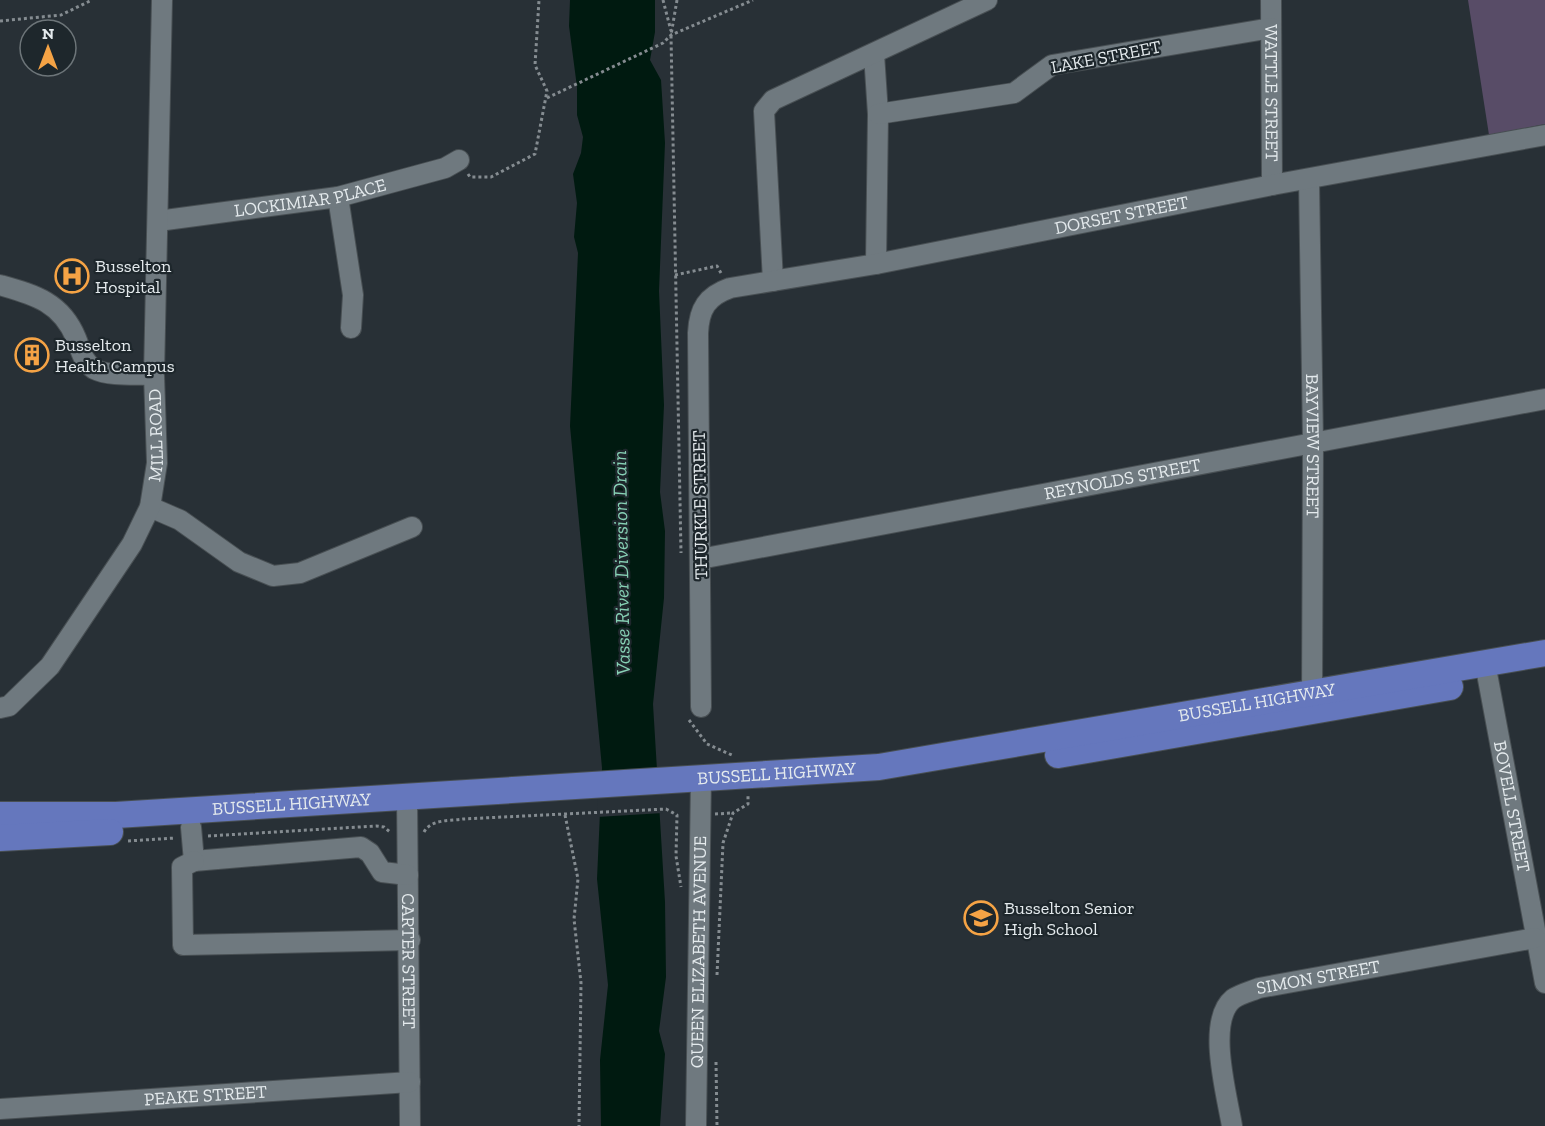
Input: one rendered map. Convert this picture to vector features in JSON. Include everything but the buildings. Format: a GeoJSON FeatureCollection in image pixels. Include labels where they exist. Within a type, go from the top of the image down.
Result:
{"type":"FeatureCollection","features":[{"type":"Feature","properties":{"kind":"main road","name":"BUSSELL HIGHWAY"},"geometry":{"type":"LineString","coordinates":[[1486,672],[1545,653]]}},
{"type":"Feature","properties":{"kind":"main road","name":"BUSSELL HIGHWAY"},"geometry":{"type":"LineString","coordinates":[[0,815],[116,815],[408,804],[578,804],[665,796],[701,787],[879,767],[1312,702],[1486,672],[1545,670]]}},
{"type":"Feature","properties":{"kind":"main road","name":"BUSSELL HIGHWAY"},"geometry":{"type":"LineString","coordinates":[[701,787],[748,792],[942,775],[1312,702]]}},
{"type":"Feature","properties":{"kind":"main road","name":"BUSSELL HIGHWAY"},"geometry":{"type":"LineString","coordinates":[[0,838],[200,831],[408,804]]}},
{"type":"Feature","properties":{"kind":"street","name":"MILL ROAD"},"geometry":{"type":"LineString","coordinates":[[0,708],[9,706],[50,666],[132,544],[150,507],[157,463],[154,375],[162,0]]}},
{"type":"Feature","properties":{"kind":"street"},"geometry":{"type":"LineString","coordinates":[[774,281],[764,111],[773,99],[987,0]]}},
{"type":"Feature","properties":{"kind":"street","name":"WATTLE STREET"},"geometry":{"type":"LineString","coordinates":[[1271,0],[1272,185]]}},
{"type":"Feature","properties":{"kind":"street","name":"LAKE STREET"},"geometry":{"type":"LineString","coordinates":[[878,114],[1014,93],[1052,65],[1271,28]]}},
{"type":"Feature","properties":{"kind":"street"},"geometry":{"type":"LineString","coordinates":[[874,54],[878,114],[876,264]]}},
{"type":"Feature","properties":{"kind":"street","name":"DORSET STREET"},"geometry":{"type":"LineString","coordinates":[[704,305],[730,288],[876,264],[1272,185],[1545,135]]}},
{"type":"Feature","properties":{"kind":"street","name":"LOCKIMIAR PLACE"},"geometry":{"type":"LineString","coordinates":[[158,221],[338,197],[445,168],[459,160]]}},
{"type":"Feature","properties":{"kind":"street","name":"BAYVIEW STREET"},"geometry":{"type":"LineString","coordinates":[[1309,179],[1313,442],[1312,702]]}},
{"type":"Feature","properties":{"kind":"street"},"geometry":{"type":"LineString","coordinates":[[338,197],[353,295],[351,328]]}},
{"type":"Feature","properties":{"kind":"street"},"geometry":{"type":"LineString","coordinates":[[0,285],[38,296],[64,315],[83,358],[93,368],[102,372],[154,375]]}},
{"type":"Feature","properties":{"kind":"street","name":"THURKLE STREET"},"geometry":{"type":"LineString","coordinates":[[701,707],[698,333],[704,305]]}},
{"type":"Feature","properties":{"kind":"street","name":"REYNOLDS STREET"},"geometry":{"type":"LineString","coordinates":[[700,559],[1545,399]]}},
{"type":"Feature","properties":{"kind":"street"},"geometry":{"type":"LineString","coordinates":[[150,507],[180,520],[239,562],[273,576],[300,573],[412,527]]}},
{"type":"Feature","properties":{"kind":"street","name":"BOVELL STREET"},"geometry":{"type":"LineString","coordinates":[[1486,672],[1537,891],[1535,938],[1545,983]]}},
{"type":"Feature","properties":{"kind":"street","name":"QUEEN ELIZABETH AVENUE"},"geometry":{"type":"LineString","coordinates":[[696,1126],[701,787]]}},
{"type":"Feature","properties":{"kind":"street","name":"CARTER STREET"},"geometry":{"type":"LineString","coordinates":[[408,804],[410,1126]]}},
{"type":"Feature","properties":{"kind":"street"},"geometry":{"type":"LineString","coordinates":[[194,861],[200,831]]}},
{"type":"Feature","properties":{"kind":"street"},"geometry":{"type":"LineString","coordinates":[[408,875],[382,872],[370,853],[361,847],[194,861],[182,867],[183,945],[410,940]]}},
{"type":"Feature","properties":{"kind":"street","name":"SIMON STREET"},"geometry":{"type":"LineString","coordinates":[[1232,1126],[1219,1039],[1221,1018],[1233,999],[1259,988],[1535,938]]}},
{"type":"Feature","properties":{"kind":"street","name":"PEAKE STREET"},"geometry":{"type":"LineString","coordinates":[[0,1109],[410,1082]]}},
{"type":"Feature","properties":{"kind":"path"},"geometry":{"type":"LineString","coordinates":[[0,21],[61,15],[92,0]]}},
{"type":"Feature","properties":{"kind":"path"},"geometry":{"type":"LineString","coordinates":[[459,160],[470,177],[491,177],[535,154],[547,91],[535,65],[538,0]]}},
{"type":"Feature","properties":{"kind":"path"},"geometry":{"type":"LineString","coordinates":[[663,0],[671,35]]}},
{"type":"Feature","properties":{"kind":"path"},"geometry":{"type":"LineString","coordinates":[[546,98],[663,43],[671,35],[753,0]]}},
{"type":"Feature","properties":{"kind":"path"},"geometry":{"type":"LineString","coordinates":[[675,275],[717,267],[730,288]]}},
{"type":"Feature","properties":{"kind":"path"},"geometry":{"type":"LineString","coordinates":[[717,976],[723,843],[733,813],[748,804],[748,792]]}},
{"type":"Feature","properties":{"kind":"path"},"geometry":{"type":"LineString","coordinates":[[422,837],[427,827],[436,822],[578,804],[665,796]]}},
{"type":"Feature","properties":{"kind":"path"},"geometry":{"type":"LineString","coordinates":[[578,804],[578,879],[574,919],[581,983],[579,1126]]}},
{"type":"Feature","properties":{"kind":"path"},"geometry":{"type":"LineString","coordinates":[[200,831],[376,826],[384,827],[392,837]]}},
{"type":"Feature","properties":{"kind":"path"},"geometry":{"type":"LineString","coordinates":[[716,1059],[717,1126]]}},
{"type":"Feature","properties":{"kind":"shaded area"},"geometry":{"type":"Polygon","coordinates":[[[1468,0],[1545,0],[1545,124],[1489,135],[1468,0]]]}},
{"type":"Feature","properties":{"kind":"water","name":"Vasse River Diversion Drain"},"geometry":{"type":"Polygon","coordinates":[[[570,0],[655,0],[655,32],[650,60],[661,80],[665,143],[659,291],[664,405],[660,492],[665,531],[664,598],[653,704],[665,902],[666,977],[659,1031],[665,1054],[660,1126],[601,1126],[600,1060],[608,985],[597,879],[602,768],[570,426],[578,253],[574,237],[577,203],[573,174],[581,153],[583,137],[577,115],[577,87],[569,26],[570,0]]]}},
{"type":"Feature","properties":{"kind":"pier"},"geometry":{"type":"Polygon","coordinates":[[[660,771],[663,813],[597,817],[599,775],[660,771]]]}},
{"type":"Feature","properties":{"kind":"place","name":"Busselton Hospital"},"geometry":{"type":"Point","coordinates":[72,276]}},
{"type":"Feature","properties":{"kind":"place","name":"Busselton Health Campus"},"geometry":{"type":"Point","coordinates":[32,355]}},
{"type":"Feature","properties":{"kind":"place","name":"Busselton Senior High School"},"geometry":{"type":"Point","coordinates":[981,918]}}]}
